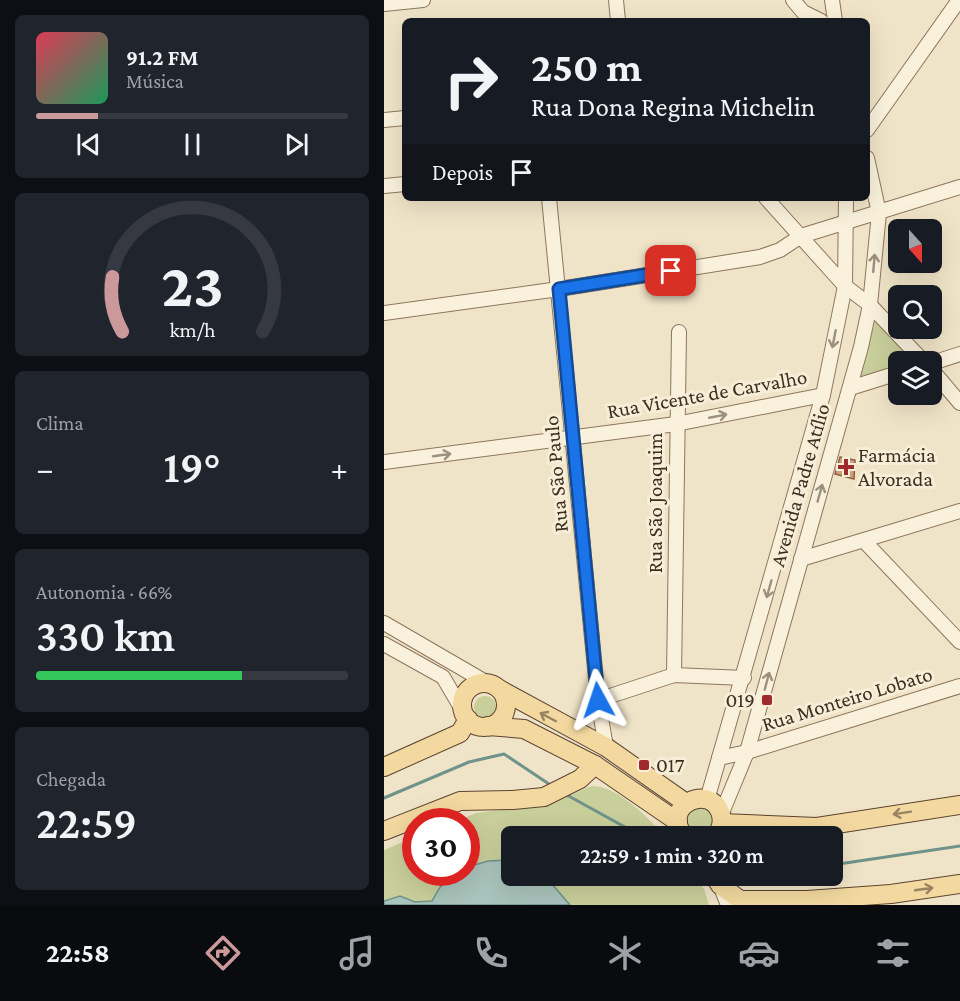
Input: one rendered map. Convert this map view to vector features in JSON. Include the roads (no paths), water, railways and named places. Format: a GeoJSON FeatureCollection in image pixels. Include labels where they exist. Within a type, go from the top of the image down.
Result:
{"type":"FeatureCollection","features":[{"type":"Feature","properties":{"kind":"main road"},"geometry":{"type":"LineString","coordinates":[[464,721],[464,696],[469,690],[482,684],[494,687],[606,747],[686,803]]}},
{"type":"Feature","properties":{"kind":"main road"},"geometry":{"type":"LineString","coordinates":[[488,726],[500,720],[506,708],[506,701],[494,687]]}},
{"type":"Feature","properties":{"kind":"main road"},"geometry":{"type":"LineString","coordinates":[[464,721],[477,726],[524,729],[595,765],[676,826]]}},
{"type":"Feature","properties":{"kind":"main road"},"geometry":{"type":"LineString","coordinates":[[384,767],[464,721]]}},
{"type":"Feature","properties":{"kind":"main road"},"geometry":{"type":"LineString","coordinates":[[384,831],[460,801],[513,801],[544,797],[580,779],[595,765]]}},
{"type":"Feature","properties":{"kind":"main road"},"geometry":{"type":"LineString","coordinates":[[680,826],[678,815],[686,803],[700,798],[719,809],[719,825],[817,827],[960,805]]}},
{"type":"Feature","properties":{"kind":"main road"},"geometry":{"type":"LineString","coordinates":[[726,886],[736,903],[892,899],[960,884]]}},
{"type":"Feature","properties":{"kind":"street"},"geometry":{"type":"LineString","coordinates":[[384,4],[423,0]]}},
{"type":"Feature","properties":{"kind":"street"},"geometry":{"type":"LineString","coordinates":[[616,0],[618,18]]}},
{"type":"Feature","properties":{"kind":"street"},"geometry":{"type":"LineString","coordinates":[[793,0],[804,11]]}},
{"type":"Feature","properties":{"kind":"street"},"geometry":{"type":"LineString","coordinates":[[832,0],[835,18]]}},
{"type":"Feature","properties":{"kind":"street"},"geometry":{"type":"LineString","coordinates":[[870,126],[960,0]]}},
{"type":"Feature","properties":{"kind":"street"},"geometry":{"type":"LineString","coordinates":[[384,120],[402,118]]}},
{"type":"Feature","properties":{"kind":"street","name":"Avenida Padre Atílio"},"geometry":{"type":"LineString","coordinates":[[719,825],[747,752],[850,388],[870,305],[879,213],[870,172]]}},
{"type":"Feature","properties":{"kind":"street"},"geometry":{"type":"LineString","coordinates":[[384,186],[402,184]]}},
{"type":"Feature","properties":{"kind":"street"},"geometry":{"type":"LineString","coordinates":[[384,313],[559,289],[772,254],[801,236],[960,187]]}},
{"type":"Feature","properties":{"kind":"street","name":"Rua São Paulo"},"geometry":{"type":"LineString","coordinates":[[549,201],[598,700],[606,747]]}},
{"type":"Feature","properties":{"kind":"street"},"geometry":{"type":"LineString","coordinates":[[769,201],[845,286],[870,305],[914,351]]}},
{"type":"Feature","properties":{"kind":"street","name":"Avenida Padre Atílio"},"geometry":{"type":"LineString","coordinates":[[707,800],[744,678],[823,395],[845,286],[846,201]]}},
{"type":"Feature","properties":{"kind":"street","name":"Rua São Joaquim"},"geometry":{"type":"LineString","coordinates":[[674,675],[679,332]]}},
{"type":"Feature","properties":{"kind":"street"},"geometry":{"type":"LineString","coordinates":[[942,360],[960,354]]}},
{"type":"Feature","properties":{"kind":"street"},"geometry":{"type":"LineString","coordinates":[[850,388],[888,376]]}},
{"type":"Feature","properties":{"kind":"street"},"geometry":{"type":"LineString","coordinates":[[942,382],[960,403]]}},
{"type":"Feature","properties":{"kind":"street","name":"Rua Vicente de Carvalho"},"geometry":{"type":"LineString","coordinates":[[384,462],[676,424],[823,395]]}},
{"type":"Feature","properties":{"kind":"street"},"geometry":{"type":"LineString","coordinates":[[801,559],[865,542],[960,512]]}},
{"type":"Feature","properties":{"kind":"street"},"geometry":{"type":"LineString","coordinates":[[865,542],[960,642]]}},
{"type":"Feature","properties":{"kind":"street"},"geometry":{"type":"LineString","coordinates":[[384,623],[494,687]]}},
{"type":"Feature","properties":{"kind":"street"},"geometry":{"type":"LineString","coordinates":[[384,644],[443,677],[464,721]]}},
{"type":"Feature","properties":{"kind":"street"},"geometry":{"type":"LineString","coordinates":[[598,700],[674,675],[744,678]]}},
{"type":"Feature","properties":{"kind":"street","name":"Rua Monteiro Lobato"},"geometry":{"type":"LineString","coordinates":[[719,758],[747,752],[960,686]]}},
{"type":"Feature","properties":{"kind":"water"},"geometry":{"type":"Polygon","coordinates":[[[501,860],[501,886],[554,886],[570,905],[384,905],[384,901],[400,896],[415,902],[432,901],[441,886],[480,886],[480,863],[501,860]]]}},
{"type":"Feature","properties":{"kind":"waterway"},"geometry":{"type":"LineString","coordinates":[[384,798],[469,762],[504,754],[552,786]]}},
{"type":"Feature","properties":{"kind":"waterway"},"geometry":{"type":"LineString","coordinates":[[565,794],[623,826]]}},
{"type":"Feature","properties":{"kind":"waterway"},"geometry":{"type":"LineString","coordinates":[[843,863],[960,846]]}},
{"type":"Feature","properties":{"kind":"place","name":"Farmácia Alvorada"},"geometry":{"type":"Point","coordinates":[846,467]}},
{"type":"Feature","properties":{"kind":"place","name":"019"},"geometry":{"type":"Point","coordinates":[767,700]}},
{"type":"Feature","properties":{"kind":"place","name":"017"},"geometry":{"type":"Point","coordinates":[644,765]}}]}
